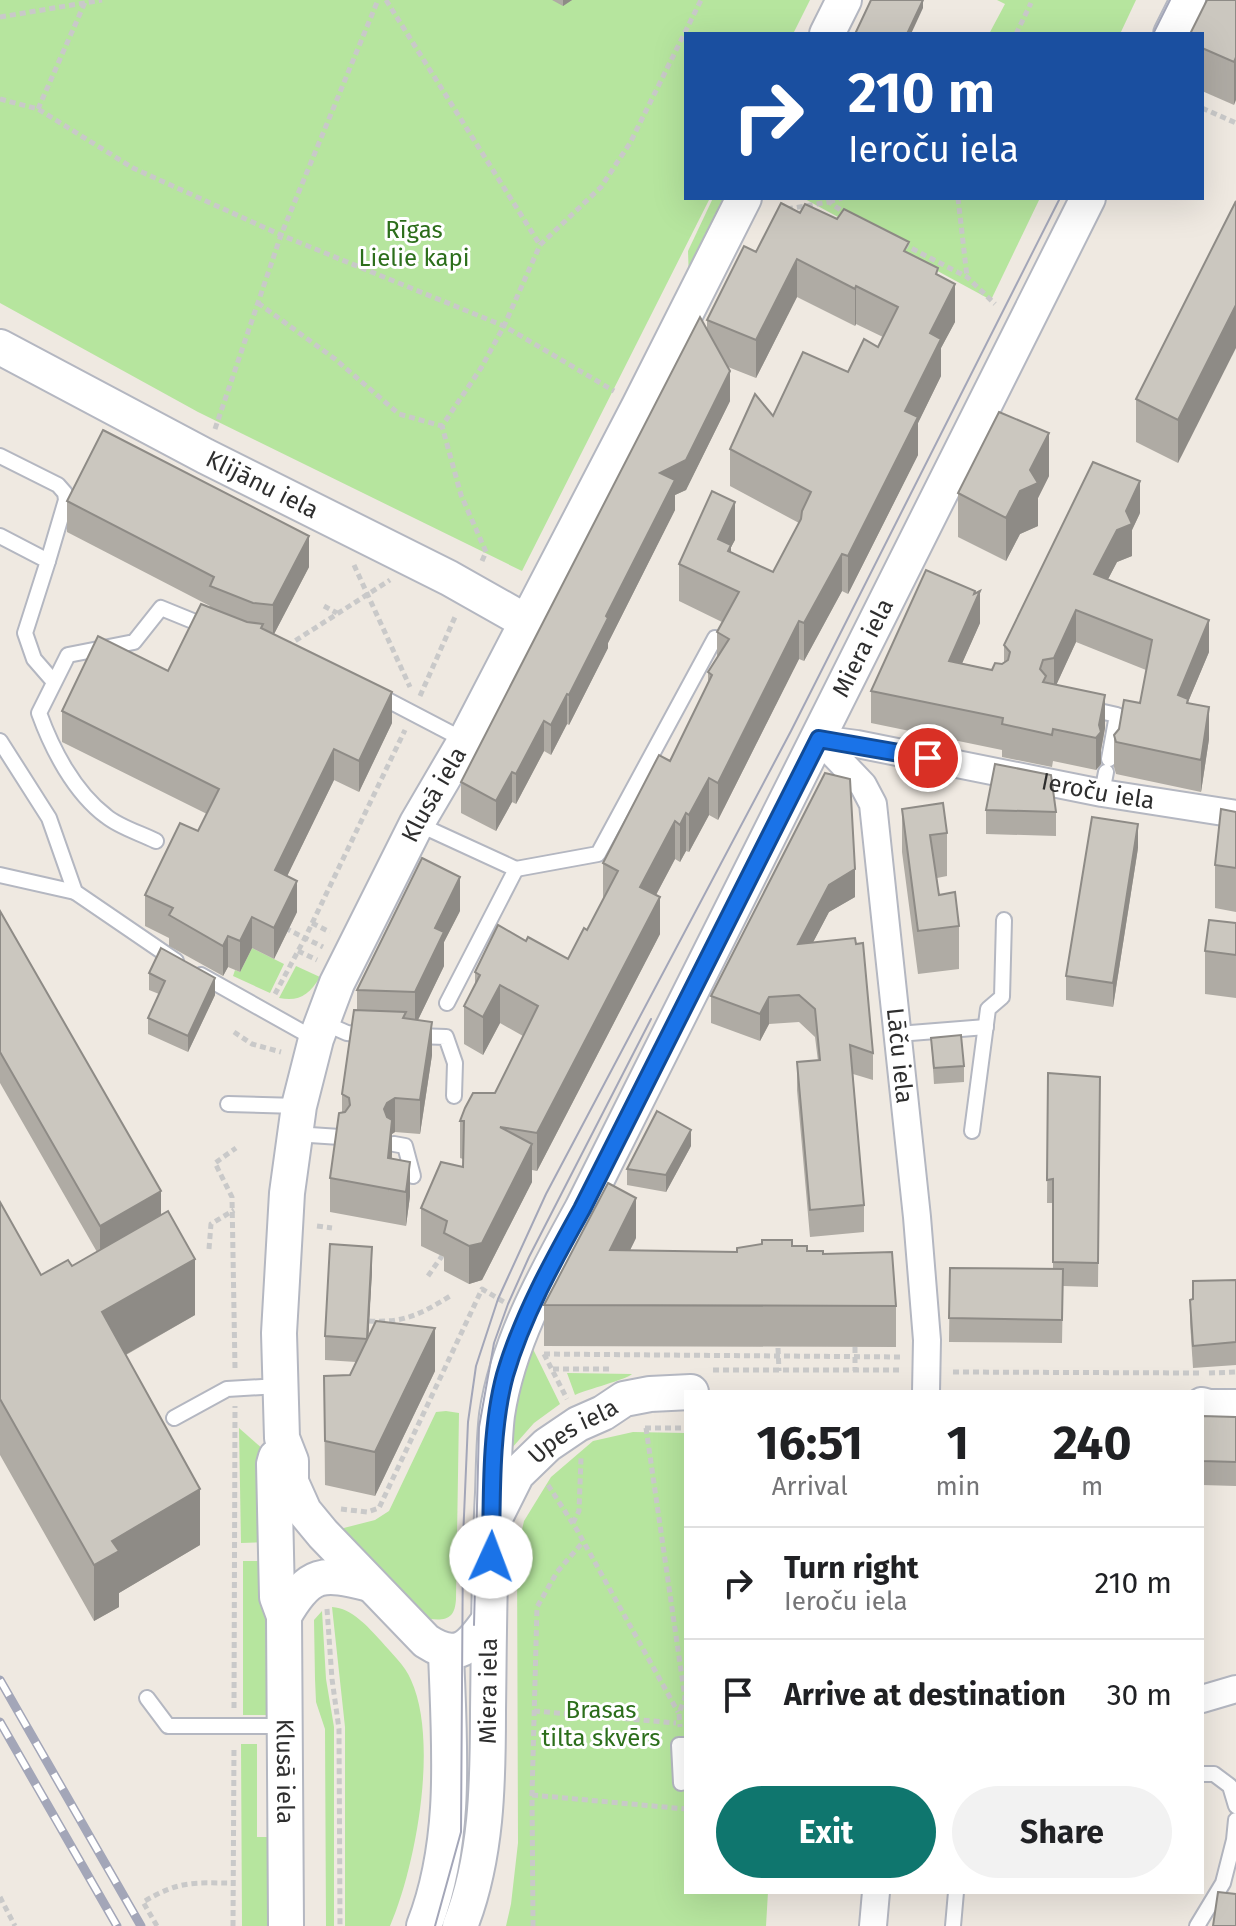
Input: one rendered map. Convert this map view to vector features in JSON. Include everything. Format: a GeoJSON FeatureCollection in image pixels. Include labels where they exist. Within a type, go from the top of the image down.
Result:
{"type":"FeatureCollection","features":[{"type":"Feature","properties":{"kind":"street"},"geometry":{"type":"LineString","coordinates":[[828,32],[844,0]]}},
{"type":"Feature","properties":{"kind":"street"},"geometry":{"type":"LineString","coordinates":[[1172,32],[1188,0]]}},
{"type":"Feature","properties":{"kind":"street","name":"Klusā iela"},"geometry":{"type":"LineString","coordinates":[[446,1652],[426,1641],[370,1584],[304,1511],[291,1482],[291,1461],[282,1438],[280,1386],[283,1238],[297,1120],[319,1030],[337,983],[417,823],[465,741],[743,200]]}},
{"type":"Feature","properties":{"kind":"street","name":"Miera iela"},"geometry":{"type":"LineString","coordinates":[[460,1926],[478,1863],[483,1830],[488,1768],[491,1525],[497,1417],[505,1375],[516,1343],[554,1259],[819,739],[1087,200]]}},
{"type":"Feature","properties":{"kind":"street","name":"Klijānu iela"},"geometry":{"type":"LineString","coordinates":[[0,347],[205,456],[462,602],[525,621]]}},
{"type":"Feature","properties":{"kind":"street","name":"Ieroču iela"},"geometry":{"type":"LineString","coordinates":[[819,739],[1105,774],[1236,814]]}},
{"type":"Feature","properties":{"kind":"street","name":"Lāču iela"},"geometry":{"type":"LineString","coordinates":[[819,739],[863,785],[873,804],[918,1230],[927,1382]]}},
{"type":"Feature","properties":{"kind":"street","name":"Upes iela"},"geometry":{"type":"LineString","coordinates":[[491,1525],[517,1474],[547,1445],[624,1399],[698,1381]]}},
{"type":"Feature","properties":{"kind":"street"},"geometry":{"type":"LineString","coordinates":[[1204,1406],[1236,1407]]}},
{"type":"Feature","properties":{"kind":"street","name":"Klusā iela"},"geometry":{"type":"LineString","coordinates":[[282,1438],[274,1464],[277,1597],[284,1616],[286,1926]]}},
{"type":"Feature","properties":{"kind":"street"},"geometry":{"type":"LineString","coordinates":[[284,1616],[305,1585],[319,1579],[342,1577],[370,1584]]}},
{"type":"Feature","properties":{"kind":"street"},"geometry":{"type":"LineString","coordinates":[[446,1652],[463,1650],[474,1641],[489,1620]]}},
{"type":"Feature","properties":{"kind":"street","name":"Miera iela"},"geometry":{"type":"LineString","coordinates":[[424,1926],[443,1863],[448,1814],[446,1652]]}},
{"type":"Feature","properties":{"kind":"street"},"geometry":{"type":"LineString","coordinates":[[1204,1698],[1236,1689]]}},
{"type":"Feature","properties":{"kind":"street"},"geometry":{"type":"LineString","coordinates":[[873,1926],[876,1894]]}},
{"type":"Feature","properties":{"kind":"lane"},"geometry":{"type":"LineString","coordinates":[[0,456],[58,485],[65,493],[66,500],[25,633],[34,659],[54,682]]}},
{"type":"Feature","properties":{"kind":"lane"},"geometry":{"type":"LineString","coordinates":[[0,536],[48,561]]}},
{"type":"Feature","properties":{"kind":"lane"},"geometry":{"type":"LineString","coordinates":[[156,841],[106,817],[73,781],[49,742],[39,713],[68,655],[134,642],[161,608],[226,634]]}},
{"type":"Feature","properties":{"kind":"lane"},"geometry":{"type":"LineString","coordinates":[[417,823],[516,869],[598,854],[715,638]]}},
{"type":"Feature","properties":{"kind":"lane"},"geometry":{"type":"LineString","coordinates":[[357,684],[465,741]]}},
{"type":"Feature","properties":{"kind":"lane"},"geometry":{"type":"LineString","coordinates":[[1077,705],[1117,715],[1105,774]]}},
{"type":"Feature","properties":{"kind":"lane"},"geometry":{"type":"LineString","coordinates":[[0,741],[49,818],[75,892]]}},
{"type":"Feature","properties":{"kind":"lane"},"geometry":{"type":"LineString","coordinates":[[447,1003],[516,869]]}},
{"type":"Feature","properties":{"kind":"lane"},"geometry":{"type":"LineString","coordinates":[[0,875],[75,892],[166,956],[268,1012],[319,1030],[446,1037],[455,1063],[454,1096]]}},
{"type":"Feature","properties":{"kind":"lane"},"geometry":{"type":"LineString","coordinates":[[972,1131],[988,1009],[1002,997],[1004,920]]}},
{"type":"Feature","properties":{"kind":"lane"},"geometry":{"type":"LineString","coordinates":[[898,1034],[986,1027]]}},
{"type":"Feature","properties":{"kind":"lane"},"geometry":{"type":"LineString","coordinates":[[228,1104],[297,1120],[340,1137]]}},
{"type":"Feature","properties":{"kind":"lane"},"geometry":{"type":"LineString","coordinates":[[394,1144],[405,1146],[413,1176]]}},
{"type":"Feature","properties":{"kind":"lane"},"geometry":{"type":"LineString","coordinates":[[174,1418],[227,1389],[280,1386]]}},
{"type":"Feature","properties":{"kind":"lane"},"geometry":{"type":"LineString","coordinates":[[147,1698],[168,1726],[284,1726]]}},
{"type":"Feature","properties":{"kind":"lane"},"geometry":{"type":"LineString","coordinates":[[681,1783],[683,1745]]}},
{"type":"Feature","properties":{"kind":"lane"},"geometry":{"type":"LineString","coordinates":[[1204,1774],[1214,1774],[1230,1786],[1236,1806]]}},
{"type":"Feature","properties":{"kind":"lane"},"geometry":{"type":"LineString","coordinates":[[1197,1926],[1223,1883],[1236,1820]]}},
{"type":"Feature","properties":{"kind":"lane"},"geometry":{"type":"LineString","coordinates":[[953,1926],[956,1894]]}},
{"type":"Feature","properties":{"kind":"path"},"geometry":{"type":"LineString","coordinates":[[0,17],[102,0]]}},
{"type":"Feature","properties":{"kind":"path"},"geometry":{"type":"LineString","coordinates":[[205,456],[281,235],[378,0]]}},
{"type":"Feature","properties":{"kind":"path"},"geometry":{"type":"LineString","coordinates":[[386,0],[540,245]]}},
{"type":"Feature","properties":{"kind":"path"},"geometry":{"type":"LineString","coordinates":[[685,32],[701,0]]}},
{"type":"Feature","properties":{"kind":"path"},"geometry":{"type":"LineString","coordinates":[[1017,32],[1031,1]]}},
{"type":"Feature","properties":{"kind":"path"},"geometry":{"type":"LineString","coordinates":[[38,109],[85,2]]}},
{"type":"Feature","properties":{"kind":"path"},"geometry":{"type":"LineString","coordinates":[[351,559],[418,702],[486,552],[461,495],[442,426],[481,368],[504,326],[540,245],[601,187],[630,143],[684,34]]}},
{"type":"Feature","properties":{"kind":"path"},"geometry":{"type":"LineString","coordinates":[[0,99],[38,109],[133,168],[281,235],[504,326],[639,406]]}},
{"type":"Feature","properties":{"kind":"path"},"geometry":{"type":"LineString","coordinates":[[1204,109],[1236,123]]}},
{"type":"Feature","properties":{"kind":"path"},"geometry":{"type":"LineString","coordinates":[[743,200],[767,212],[836,200]]}},
{"type":"Feature","properties":{"kind":"path"},"geometry":{"type":"LineString","coordinates":[[958,200],[967,277]]}},
{"type":"Feature","properties":{"kind":"path"},"geometry":{"type":"LineString","coordinates":[[829,202],[859,220]]}},
{"type":"Feature","properties":{"kind":"path"},"geometry":{"type":"LineString","coordinates":[[899,242],[967,277],[995,304]]}},
{"type":"Feature","properties":{"kind":"path"},"geometry":{"type":"LineString","coordinates":[[258,303],[335,359],[399,414],[442,426]]}},
{"type":"Feature","properties":{"kind":"path"},"geometry":{"type":"LineString","coordinates":[[287,647],[392,579]]}},
{"type":"Feature","properties":{"kind":"path"},"geometry":{"type":"LineString","coordinates":[[324,606],[337,613]]}},
{"type":"Feature","properties":{"kind":"path"},"geometry":{"type":"LineString","coordinates":[[268,1012],[413,713]]}},
{"type":"Feature","properties":{"kind":"path"},"geometry":{"type":"LineString","coordinates":[[279,925],[332,950]]}},
{"type":"Feature","properties":{"kind":"path"},"geometry":{"type":"LineString","coordinates":[[298,951],[325,964]]}},
{"type":"Feature","properties":{"kind":"path"},"geometry":{"type":"LineString","coordinates":[[234,1032],[252,1044],[283,1053]]}},
{"type":"Feature","properties":{"kind":"path"},"geometry":{"type":"LineString","coordinates":[[234,1551],[234,1210],[232,1197],[215,1163],[236,1148]]}},
{"type":"Feature","properties":{"kind":"path"},"geometry":{"type":"LineString","coordinates":[[209,1249],[211,1224],[234,1210]]}},
{"type":"Feature","properties":{"kind":"path"},"geometry":{"type":"LineString","coordinates":[[317,1226],[332,1228]]}},
{"type":"Feature","properties":{"kind":"path"},"geometry":{"type":"LineString","coordinates":[[428,1276],[442,1256]]}},
{"type":"Feature","properties":{"kind":"path"},"geometry":{"type":"LineString","coordinates":[[341,1509],[367,1512],[379,1508],[482,1289]]}},
{"type":"Feature","properties":{"kind":"path"},"geometry":{"type":"LineString","coordinates":[[369,1321],[393,1322],[420,1314],[450,1296]]}},
{"type":"Feature","properties":{"kind":"path"},"geometry":{"type":"LineString","coordinates":[[855,1347],[855,1371]]}},
{"type":"Feature","properties":{"kind":"path"},"geometry":{"type":"LineString","coordinates":[[778,1348],[779,1371]]}},
{"type":"Feature","properties":{"kind":"path"},"geometry":{"type":"LineString","coordinates":[[544,1354],[902,1357]]}},
{"type":"Feature","properties":{"kind":"path"},"geometry":{"type":"LineString","coordinates":[[553,1369],[615,1369]]}},
{"type":"Feature","properties":{"kind":"path"},"geometry":{"type":"LineString","coordinates":[[698,1381],[779,1371],[855,1371],[927,1382],[1236,1372]]}},
{"type":"Feature","properties":{"kind":"path"},"geometry":{"type":"LineString","coordinates":[[646,1428],[684,1691]]}},
{"type":"Feature","properties":{"kind":"path"},"geometry":{"type":"LineString","coordinates":[[573,1523],[579,1511],[581,1454]]}},
{"type":"Feature","properties":{"kind":"path"},"geometry":{"type":"LineString","coordinates":[[543,1478],[573,1523],[679,1713],[683,1745]]}},
{"type":"Feature","properties":{"kind":"path"},"geometry":{"type":"LineString","coordinates":[[533,1926],[532,1795],[537,1607],[557,1572],[583,1542]]}},
{"type":"Feature","properties":{"kind":"path"},"geometry":{"type":"LineString","coordinates":[[325,1600],[339,1729],[340,1926]]}},
{"type":"Feature","properties":{"kind":"path"},"geometry":{"type":"LineString","coordinates":[[681,1671],[684,1664]]}},
{"type":"Feature","properties":{"kind":"path"},"geometry":{"type":"LineString","coordinates":[[679,1713],[684,1700]]}},
{"type":"Feature","properties":{"kind":"path"},"geometry":{"type":"LineString","coordinates":[[534,1711],[680,1724]]}},
{"type":"Feature","properties":{"kind":"path"},"geometry":{"type":"LineString","coordinates":[[532,1795],[684,1809]]}},
{"type":"Feature","properties":{"kind":"path"},"geometry":{"type":"LineString","coordinates":[[157,1926],[143,1902],[162,1891],[182,1883],[233,1883]]}},
{"type":"Feature","properties":{"kind":"path"},"geometry":{"type":"LineString","coordinates":[[0,1897],[15,1926]]}},
{"type":"Feature","properties":{"kind":"green space","name":"Rīgas Lielie kapi"},"geometry":{"type":"Polygon","coordinates":[[[0,0],[810,0],[794,32],[684,32],[684,200],[709,200],[522,571],[198,412],[0,303],[0,0]]]}},
{"type":"Feature","properties":{"kind":"green space"},"geometry":{"type":"Polygon","coordinates":[[[997,0],[1136,0],[1121,32],[990,32],[1005,4],[997,0]]]}},
{"type":"Feature","properties":{"kind":"green space"},"geometry":{"type":"Polygon","coordinates":[[[712,200],[727,200],[689,282],[688,251],[712,200]]]}},
{"type":"Feature","properties":{"kind":"green space"},"geometry":{"type":"Polygon","coordinates":[[[807,200],[1039,200],[991,300],[807,200]]]}},
{"type":"Feature","properties":{"kind":"green space"},"geometry":{"type":"Polygon","coordinates":[[[252,948],[284,964],[270,993],[233,976],[235,970],[240,972],[252,948]]]}},
{"type":"Feature","properties":{"kind":"green space"},"geometry":{"type":"Polygon","coordinates":[[[296,966],[320,977],[303,996],[279,998],[296,966]]]}},
{"type":"Feature","properties":{"kind":"green space"},"geometry":{"type":"Polygon","coordinates":[[[532,1347],[560,1404],[534,1423],[511,1449],[509,1415],[532,1347]]]}},
{"type":"Feature","properties":{"kind":"green space"},"geometry":{"type":"Polygon","coordinates":[[[567,1373],[632,1374],[575,1395],[567,1373]]]}},
{"type":"Feature","properties":{"kind":"green space"},"geometry":{"type":"Polygon","coordinates":[[[436,1412],[459,1413],[456,1599],[452,1614],[446,1618],[430,1619],[336,1530],[375,1520],[389,1511],[436,1412]]]}},
{"type":"Feature","properties":{"kind":"green space"},"geometry":{"type":"Polygon","coordinates":[[[239,1428],[264,1450],[270,1542],[241,1543],[239,1428]]]}},
{"type":"Feature","properties":{"kind":"green space","name":"Brasas tilta skvērs"},"geometry":{"type":"Polygon","coordinates":[[[633,1432],[684,1433],[684,1894],[768,1894],[766,1926],[506,1926],[518,1843],[517,1551],[524,1521],[551,1477],[593,1441],[633,1432]]]}},
{"type":"Feature","properties":{"kind":"green space"},"geometry":{"type":"Polygon","coordinates":[[[243,1561],[270,1561],[268,1715],[243,1715],[243,1561]]]}},
{"type":"Feature","properties":{"kind":"green space"},"geometry":{"type":"Polygon","coordinates":[[[332,1607],[359,1619],[398,1659],[411,1680],[419,1706],[424,1769],[421,1803],[408,1871],[390,1926],[345,1926],[345,1727],[332,1607]]]}},
{"type":"Feature","properties":{"kind":"green space"},"geometry":{"type":"Polygon","coordinates":[[[322,1611],[326,1679],[334,1727],[334,1926],[326,1926],[325,1729],[316,1702],[315,1679],[314,1620],[322,1611]]]}},
{"type":"Feature","properties":{"kind":"green space"},"geometry":{"type":"Polygon","coordinates":[[[241,1744],[257,1744],[257,1837],[271,1837],[272,1926],[242,1926],[241,1744]]]}},
{"type":"Feature","properties":{"kind":"building"},"geometry":{"type":"Polygon","coordinates":[[[871,0],[923,0],[908,32],[856,32],[871,0]]]}},
{"type":"Feature","properties":{"kind":"building"},"geometry":{"type":"Polygon","coordinates":[[[1207,0],[1236,0],[1234,62],[1204,49],[1204,32],[1191,32],[1207,0]]]}},
{"type":"Feature","properties":{"kind":"building"},"geometry":{"type":"Polygon","coordinates":[[[1236,201],[1236,305],[1178,420],[1136,399],[1236,201]]]}},
{"type":"Feature","properties":{"kind":"building"},"geometry":{"type":"Polygon","coordinates":[[[781,203],[800,213],[805,204],[837,219],[844,209],[909,242],[904,251],[938,268],[936,274],[955,284],[930,333],[941,339],[905,411],[918,417],[848,556],[842,554],[804,623],[799,621],[718,783],[709,778],[689,815],[686,813],[680,825],[675,821],[640,887],[660,897],[537,1133],[500,1127],[532,1144],[482,1243],[469,1246],[444,1233],[447,1221],[421,1208],[441,1162],[463,1167],[464,1121],[460,1121],[465,1108],[473,1093],[495,1093],[538,1006],[500,985],[483,1017],[464,1006],[480,975],[475,972],[498,925],[568,959],[618,871],[603,863],[659,755],[670,761],[712,675],[708,672],[729,639],[717,632],[739,592],[679,564],[712,491],[735,502],[718,539],[731,545],[728,551],[773,572],[801,519],[811,492],[730,449],[755,394],[773,416],[803,352],[848,372],[864,339],[878,347],[898,307],[797,259],[756,340],[707,320],[744,246],[756,252],[781,203]]]}},
{"type":"Feature","properties":{"kind":"building"},"geometry":{"type":"Polygon","coordinates":[[[700,317],[730,371],[686,460],[660,473],[675,480],[569,695],[551,725],[544,721],[516,774],[512,772],[496,801],[461,782],[700,317]]]}},
{"type":"Feature","properties":{"kind":"building"},"geometry":{"type":"Polygon","coordinates":[[[999,412],[1049,433],[1030,470],[1038,483],[1020,491],[1006,518],[958,493],[999,412]]]}},
{"type":"Feature","properties":{"kind":"building"},"geometry":{"type":"Polygon","coordinates":[[[103,430],[309,536],[273,605],[253,603],[210,586],[214,577],[67,501],[103,430]]]}},
{"type":"Feature","properties":{"kind":"building"},"geometry":{"type":"Polygon","coordinates":[[[1093,462],[1140,481],[1126,511],[1132,524],[1117,530],[1094,574],[1209,620],[1178,695],[1188,699],[1187,703],[1209,707],[1201,760],[1116,742],[1114,735],[1119,729],[1124,700],[1140,703],[1152,640],[1076,610],[1054,658],[1043,660],[1040,669],[1046,676],[1043,682],[1105,695],[1099,725],[1101,732],[1096,738],[1053,729],[1052,735],[1002,724],[1003,718],[871,691],[926,570],[975,591],[974,594],[980,591],[949,661],[992,670],[995,663],[1002,664],[1008,660],[1010,652],[1004,645],[1093,462]]]}},
{"type":"Feature","properties":{"kind":"building"},"geometry":{"type":"Polygon","coordinates":[[[201,604],[247,622],[263,624],[261,628],[392,692],[359,761],[334,749],[275,870],[297,881],[274,928],[252,917],[240,941],[228,936],[223,946],[169,915],[173,908],[145,895],[180,823],[198,831],[219,789],[62,711],[98,636],[168,671],[201,604]]]}},
{"type":"Feature","properties":{"kind":"building"},"geometry":{"type":"Polygon","coordinates":[[[995,764],[1051,775],[1056,812],[986,810],[995,764]]]}},
{"type":"Feature","properties":{"kind":"building"},"geometry":{"type":"Polygon","coordinates":[[[825,773],[850,779],[855,869],[829,885],[798,944],[855,938],[856,944],[863,943],[873,1053],[850,1045],[864,1205],[810,1210],[797,1062],[820,1060],[815,1009],[799,995],[769,997],[760,1014],[711,996],[825,773]]]}},
{"type":"Feature","properties":{"kind":"building"},"geometry":{"type":"Polygon","coordinates":[[[943,803],[947,833],[930,835],[939,895],[955,892],[959,926],[918,931],[902,809],[943,803]]]}},
{"type":"Feature","properties":{"kind":"building"},"geometry":{"type":"Polygon","coordinates":[[[1221,809],[1236,812],[1236,868],[1215,865],[1221,809]]]}},
{"type":"Feature","properties":{"kind":"building"},"geometry":{"type":"Polygon","coordinates":[[[1092,817],[1138,824],[1113,983],[1066,976],[1092,817]]]}},
{"type":"Feature","properties":{"kind":"building"},"geometry":{"type":"Polygon","coordinates":[[[422,858],[460,877],[435,928],[444,932],[415,992],[357,990],[422,858]]]}},
{"type":"Feature","properties":{"kind":"building"},"geometry":{"type":"Polygon","coordinates":[[[0,911],[161,1191],[100,1226],[0,1052],[0,911]]]}},
{"type":"Feature","properties":{"kind":"building"},"geometry":{"type":"Polygon","coordinates":[[[1209,920],[1236,923],[1236,955],[1205,951],[1209,920]]]}},
{"type":"Feature","properties":{"kind":"building"},"geometry":{"type":"Polygon","coordinates":[[[161,948],[215,978],[188,1036],[148,1018],[165,981],[149,973],[161,948]]]}},
{"type":"Feature","properties":{"kind":"building"},"geometry":{"type":"Polygon","coordinates":[[[354,1010],[406,1012],[403,1018],[432,1022],[420,1100],[395,1098],[384,1109],[392,1120],[388,1158],[410,1162],[406,1192],[330,1178],[339,1113],[345,1112],[350,1105],[349,1098],[342,1094],[354,1010]]]}},
{"type":"Feature","properties":{"kind":"building"},"geometry":{"type":"Polygon","coordinates":[[[961,1035],[964,1066],[934,1068],[931,1038],[961,1035]]]}},
{"type":"Feature","properties":{"kind":"building"},"geometry":{"type":"Polygon","coordinates":[[[1048,1073],[1100,1077],[1098,1263],[1053,1262],[1053,1179],[1047,1180],[1048,1073]]]}},
{"type":"Feature","properties":{"kind":"building"},"geometry":{"type":"Polygon","coordinates":[[[657,1111],[691,1130],[666,1175],[627,1169],[657,1111]]]}},
{"type":"Feature","properties":{"kind":"building"},"geometry":{"type":"Polygon","coordinates":[[[608,1183],[636,1198],[610,1250],[737,1252],[737,1248],[762,1244],[762,1240],[792,1240],[792,1246],[807,1246],[807,1251],[823,1251],[823,1254],[892,1252],[896,1306],[544,1305],[608,1183]]]}},
{"type":"Feature","properties":{"kind":"building"},"geometry":{"type":"Polygon","coordinates":[[[0,1202],[41,1275],[68,1260],[72,1266],[168,1211],[195,1259],[102,1312],[200,1489],[112,1541],[119,1551],[94,1565],[0,1399],[0,1202]]]}},
{"type":"Feature","properties":{"kind":"building"},"geometry":{"type":"Polygon","coordinates":[[[330,1244],[372,1247],[367,1339],[325,1336],[330,1244]]]}},
{"type":"Feature","properties":{"kind":"building"},"geometry":{"type":"Polygon","coordinates":[[[950,1268],[1063,1269],[1062,1320],[949,1318],[950,1268]]]}},
{"type":"Feature","properties":{"kind":"building"},"geometry":{"type":"Polygon","coordinates":[[[1236,1280],[1236,1342],[1193,1346],[1190,1300],[1193,1299],[1193,1281],[1236,1280]]]}},
{"type":"Feature","properties":{"kind":"building"},"geometry":{"type":"Polygon","coordinates":[[[376,1321],[435,1328],[375,1452],[325,1441],[324,1376],[350,1375],[376,1321]]]}},
{"type":"Feature","properties":{"kind":"building"},"geometry":{"type":"Polygon","coordinates":[[[1204,1416],[1236,1417],[1236,1462],[1204,1461],[1204,1416]]]}},
{"type":"Feature","properties":{"kind":"building"},"geometry":{"type":"Polygon","coordinates":[[[1218,1892],[1236,1894],[1236,1926],[1213,1926],[1218,1892]]]}},
{"type":"Feature","properties":{"kind":"tram line"},"geometry":{"type":"LineString","coordinates":[[1154,32],[1170,0]]}},
{"type":"Feature","properties":{"kind":"tram line"},"geometry":{"type":"LineString","coordinates":[[435,1926],[461,1832],[463,1539],[468,1422],[476,1366],[498,1299],[546,1194],[791,731],[1059,200]]}},
{"type":"Feature","properties":{"kind":"tram line"},"geometry":{"type":"LineString","coordinates":[[474,1625],[479,1427],[494,1343],[529,1257],[651,1019]]}},
{"type":"Feature","properties":{"kind":"railway"},"geometry":{"type":"LineString","coordinates":[[0,1680],[141,1926]]}},
{"type":"Feature","properties":{"kind":"railway"},"geometry":{"type":"LineString","coordinates":[[0,1722],[117,1926]]}},
{"type":"Feature","properties":{"kind":"route"},"geometry":{"type":"LineString","coordinates":[[491,1557],[497,1417],[505,1375],[516,1343],[554,1259],[819,739],[928,758]]}}]}
